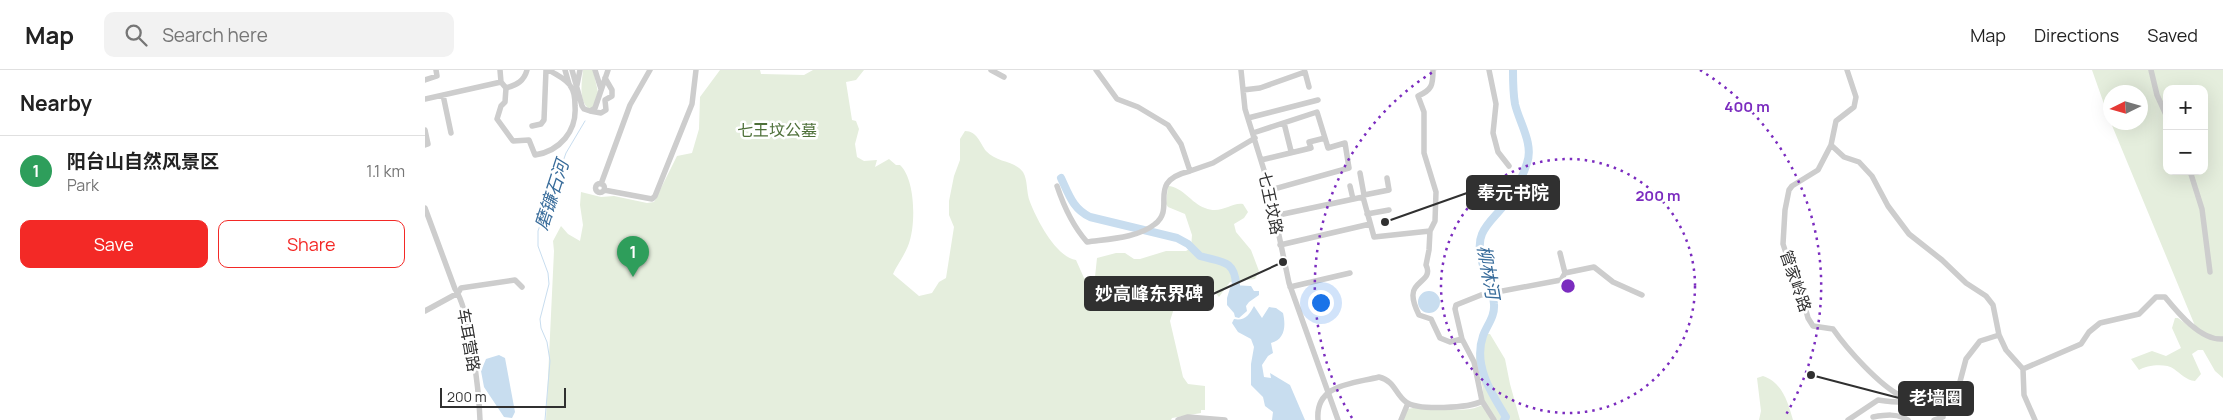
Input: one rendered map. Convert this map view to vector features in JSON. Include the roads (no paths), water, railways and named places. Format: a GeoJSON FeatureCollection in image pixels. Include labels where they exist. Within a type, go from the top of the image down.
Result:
{"type":"FeatureCollection","features":[{"type":"Feature","properties":{"kind":"street"},"geometry":{"type":"LineString","coordinates":[[425,80],[437,76],[436,70]]}},
{"type":"Feature","properties":{"kind":"street"},"geometry":{"type":"LineString","coordinates":[[499,70],[501,82],[506,88],[505,102],[501,106],[497,119],[513,141],[529,140],[535,155],[555,148],[568,135],[574,124],[576,113],[575,96],[565,70]]}},
{"type":"Feature","properties":{"kind":"street"},"geometry":{"type":"LineString","coordinates":[[506,88],[523,80],[527,70]]}},
{"type":"Feature","properties":{"kind":"street"},"geometry":{"type":"LineString","coordinates":[[532,126],[541,124],[543,120],[547,70],[569,84]]}},
{"type":"Feature","properties":{"kind":"street"},"geometry":{"type":"LineString","coordinates":[[572,70],[582,106],[587,111],[601,114],[606,110],[605,100],[612,96],[612,92],[605,78]]}},
{"type":"Feature","properties":{"kind":"street"},"geometry":{"type":"LineString","coordinates":[[577,87],[580,70]]}},
{"type":"Feature","properties":{"kind":"street"},"geometry":{"type":"LineString","coordinates":[[595,70],[601,89]]}},
{"type":"Feature","properties":{"kind":"street"},"geometry":{"type":"LineString","coordinates":[[587,111],[595,108],[607,70]]}},
{"type":"Feature","properties":{"kind":"street"},"geometry":{"type":"LineString","coordinates":[[650,70],[630,105],[601,184],[596,186],[596,190],[601,193],[604,190],[652,199],[655,196],[693,104],[696,70]]}},
{"type":"Feature","properties":{"kind":"street"},"geometry":{"type":"LineString","coordinates":[[991,70],[1003,77]]}},
{"type":"Feature","properties":{"kind":"street"},"geometry":{"type":"LineString","coordinates":[[1096,70],[1117,99],[1138,107],[1169,125],[1181,144],[1190,171]]}},
{"type":"Feature","properties":{"kind":"street","name":"七王坟路"},"geometry":{"type":"LineString","coordinates":[[1241,70],[1248,118],[1270,190],[1290,287],[1329,390],[1338,420]]}},
{"type":"Feature","properties":{"kind":"street"},"geometry":{"type":"LineString","coordinates":[[1433,70],[1433,85],[1429,92],[1419,96],[1424,112],[1424,153],[1435,192],[1435,221],[1431,231],[1426,278],[1413,292],[1419,315],[1433,321],[1440,338],[1445,342],[1462,339]]}},
{"type":"Feature","properties":{"kind":"street"},"geometry":{"type":"LineString","coordinates":[[1489,70],[1496,104],[1493,132],[1498,152],[1509,166]]}},
{"type":"Feature","properties":{"kind":"street","name":"管家岭路"},"geometry":{"type":"LineString","coordinates":[[1847,70],[1857,100],[1850,112],[1836,121],[1831,145],[1818,170],[1799,180],[1789,190],[1785,210],[1784,251],[1795,270],[1808,318],[1813,326],[1833,329],[1850,352],[1893,391],[1902,396],[1920,401]]}},
{"type":"Feature","properties":{"kind":"street"},"geometry":{"type":"LineString","coordinates":[[2151,70],[2157,95],[2163,108]]}},
{"type":"Feature","properties":{"kind":"street"},"geometry":{"type":"LineString","coordinates":[[1243,90],[1260,88],[1305,72],[1309,87]]}},
{"type":"Feature","properties":{"kind":"street"},"geometry":{"type":"LineString","coordinates":[[425,99],[501,82]]}},
{"type":"Feature","properties":{"kind":"street"},"geometry":{"type":"LineString","coordinates":[[443,95],[451,133]]}},
{"type":"Feature","properties":{"kind":"street"},"geometry":{"type":"LineString","coordinates":[[1248,118],[1317,100]]}},
{"type":"Feature","properties":{"kind":"street"},"geometry":{"type":"LineString","coordinates":[[1057,186],[1065,211],[1077,231],[1087,242],[1118,237],[1156,224],[1162,214],[1164,186],[1171,178],[1213,163],[1254,136],[1284,122],[1317,112],[1328,148],[1345,143],[1349,168],[1270,190]]}},
{"type":"Feature","properties":{"kind":"street"},"geometry":{"type":"LineString","coordinates":[[1284,122],[1291,151]]}},
{"type":"Feature","properties":{"kind":"street"},"geometry":{"type":"LineString","coordinates":[[425,130],[428,144],[425,145]]}},
{"type":"Feature","properties":{"kind":"street"},"geometry":{"type":"LineString","coordinates":[[1261,160],[1291,151],[1295,153],[1311,148],[1309,142],[1325,138]]}},
{"type":"Feature","properties":{"kind":"street"},"geometry":{"type":"LineString","coordinates":[[1831,145],[1844,157],[1859,162],[1872,176],[1888,206],[1909,234],[1942,260],[1966,283],[1986,296],[1996,313],[1999,335],[2008,354],[2023,369],[2024,395],[2035,420]]}},
{"type":"Feature","properties":{"kind":"street"},"geometry":{"type":"LineString","coordinates":[[1360,173],[1363,196],[1374,237],[1431,231]]}},
{"type":"Feature","properties":{"kind":"street"},"geometry":{"type":"LineString","coordinates":[[2191,175],[2202,208],[2210,272]]}},
{"type":"Feature","properties":{"kind":"street"},"geometry":{"type":"LineString","coordinates":[[1274,216],[1389,190],[1387,178]]}},
{"type":"Feature","properties":{"kind":"street"},"geometry":{"type":"LineString","coordinates":[[1349,186],[1353,199]]}},
{"type":"Feature","properties":{"kind":"street","name":"车耳营路"},"geometry":{"type":"LineString","coordinates":[[425,208],[462,300],[469,333],[480,420]]}},
{"type":"Feature","properties":{"kind":"street"},"geometry":{"type":"LineString","coordinates":[[1367,214],[1389,210]]}},
{"type":"Feature","properties":{"kind":"street"},"geometry":{"type":"LineString","coordinates":[[1280,245],[1370,224]]}},
{"type":"Feature","properties":{"kind":"street"},"geometry":{"type":"LineString","coordinates":[[1494,420],[1482,401],[1474,362],[1462,339],[1455,308],[1456,305],[1481,295],[1561,280],[1565,273],[1559,253]]}},
{"type":"Feature","properties":{"kind":"street"},"geometry":{"type":"LineString","coordinates":[[1565,273],[1594,267],[1613,282],[1641,294]]}},
{"type":"Feature","properties":{"kind":"street"},"geometry":{"type":"LineString","coordinates":[[1290,287],[1350,273]]}},
{"type":"Feature","properties":{"kind":"street"},"geometry":{"type":"LineString","coordinates":[[425,311],[458,293],[461,288],[515,280],[522,286]]}},
{"type":"Feature","properties":{"kind":"street"},"geometry":{"type":"LineString","coordinates":[[2023,369],[2081,344],[2089,332],[2100,323],[2139,314],[2155,297],[2165,297],[2201,332],[2215,340],[2223,339]]}},
{"type":"Feature","properties":{"kind":"street"},"geometry":{"type":"LineString","coordinates":[[1848,420],[1878,400],[1904,404],[1938,397],[1958,389],[1966,359],[1981,341],[1999,335]]}},
{"type":"Feature","properties":{"kind":"street"},"geometry":{"type":"LineString","coordinates":[[1318,420],[1317,410],[1320,400],[1329,390],[1379,378],[1387,379],[1394,385],[1407,403],[1418,407],[1475,405],[1482,401]]}},
{"type":"Feature","properties":{"kind":"street"},"geometry":{"type":"LineString","coordinates":[[1934,420],[1943,417],[1938,397]]}},
{"type":"Feature","properties":{"kind":"street"},"geometry":{"type":"LineString","coordinates":[[1401,420],[1407,403]]}},
{"type":"Feature","properties":{"kind":"street"},"geometry":{"type":"LineString","coordinates":[[1873,417],[1886,415],[1901,416],[1908,420]]}},
{"type":"Feature","properties":{"kind":"street"},"geometry":{"type":"LineString","coordinates":[[1178,420],[1188,417],[1225,420]]}},
{"type":"Feature","properties":{"kind":"water"},"geometry":{"type":"Polygon","coordinates":[[[1231,285],[1251,286],[1254,291],[1259,291],[1259,295],[1249,302],[1246,306],[1247,311],[1239,318],[1235,317],[1227,305],[1231,285]]]}},
{"type":"Feature","properties":{"kind":"water"},"geometry":{"type":"Polygon","coordinates":[[[1429,291],[1437,294],[1440,302],[1437,310],[1429,313],[1421,310],[1418,302],[1421,294],[1429,291]]]}},
{"type":"Feature","properties":{"kind":"water"},"geometry":{"type":"Polygon","coordinates":[[[1254,306],[1262,318],[1269,307],[1276,308],[1283,313],[1282,335],[1271,343],[1273,353],[1268,356],[1262,365],[1264,377],[1271,378],[1270,373],[1290,385],[1305,420],[1272,420],[1273,412],[1265,406],[1263,397],[1251,385],[1251,364],[1254,347],[1251,339],[1238,332],[1232,323],[1234,319],[1246,317],[1254,306]]]}},
{"type":"Feature","properties":{"kind":"water"},"geometry":{"type":"Polygon","coordinates":[[[499,355],[505,358],[515,412],[512,418],[504,417],[484,387],[481,371],[486,359],[499,355]]]}},
{"type":"Feature","properties":{"kind":"waterway","name":"柳林河"},"geometry":{"type":"LineString","coordinates":[[1504,420],[1506,417],[1489,388],[1480,358],[1483,336],[1494,309],[1493,296],[1480,251],[1480,242],[1487,226],[1518,184],[1529,156],[1529,148],[1515,104],[1513,70]]}},
{"type":"Feature","properties":{"kind":"waterway","name":"磨镰石河"},"geometry":{"type":"LineString","coordinates":[[545,420],[550,361],[540,319],[549,284],[548,273],[538,246],[538,231],[566,153],[585,121]]}},
{"type":"Feature","properties":{"kind":"waterway"},"geometry":{"type":"LineString","coordinates":[[1061,178],[1075,206],[1084,214],[1177,238],[1188,244],[1200,256],[1220,261],[1229,266],[1233,270],[1236,285]]}},
{"type":"Feature","properties":{"kind":"place","name":"奉元书院"},"geometry":{"type":"Point","coordinates":[1385,222]}},
{"type":"Feature","properties":{"kind":"place","name":"妙高峰东界碑"},"geometry":{"type":"Point","coordinates":[1283,262]}},
{"type":"Feature","properties":{"kind":"place","name":"阳台山自然风景区"},"geometry":{"type":"Point","coordinates":[633,277]}},
{"type":"Feature","properties":{"kind":"place","name":"老墙圈"},"geometry":{"type":"Point","coordinates":[1811,375]}},
{"type":"Feature","properties":{"kind":"park label","name":"七王坟公墓"},"geometry":{"type":"Point","coordinates":[777,130]}}]}
